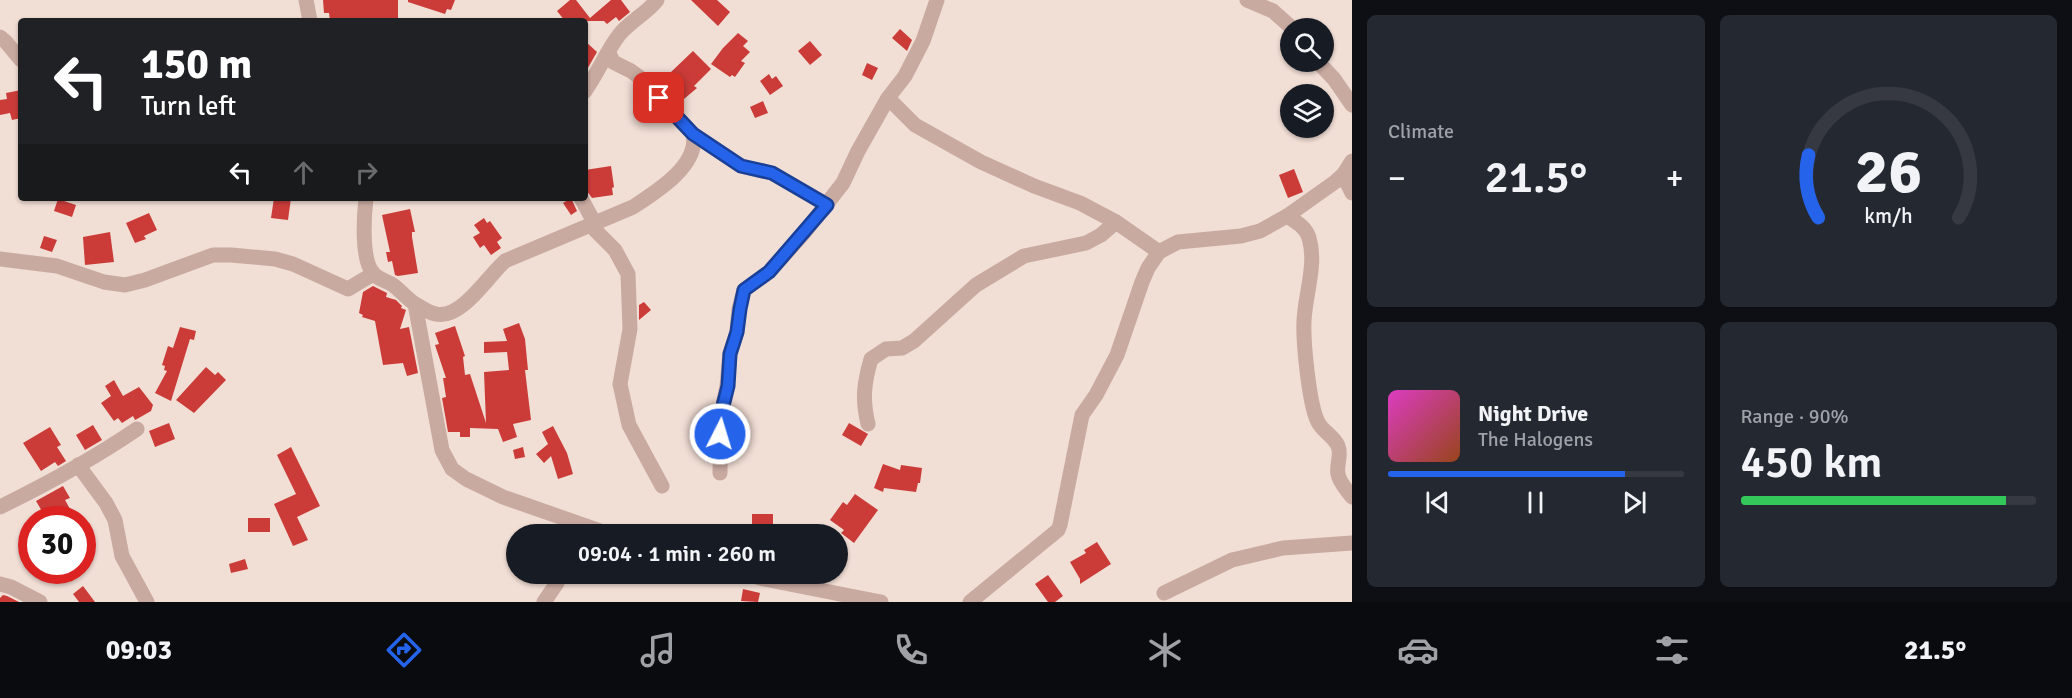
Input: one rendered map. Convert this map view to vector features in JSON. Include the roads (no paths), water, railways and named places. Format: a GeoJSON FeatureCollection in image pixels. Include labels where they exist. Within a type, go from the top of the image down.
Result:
{"type":"FeatureCollection","features":[{"type":"Feature","properties":{"kind":"street"},"geometry":{"type":"LineString","coordinates":[[306,0],[309,18]]}},
{"type":"Feature","properties":{"kind":"street"},"geometry":{"type":"LineString","coordinates":[[588,86],[630,22],[644,14],[657,0]]}},
{"type":"Feature","properties":{"kind":"street"},"geometry":{"type":"LineString","coordinates":[[720,473],[721,414],[728,386],[730,354],[737,332],[744,290],[769,272],[843,183],[858,151],[923,41],[937,0]]}},
{"type":"Feature","properties":{"kind":"street"},"geometry":{"type":"LineString","coordinates":[[1247,0],[1274,11],[1281,18]]}},
{"type":"Feature","properties":{"kind":"street"},"geometry":{"type":"LineString","coordinates":[[0,37],[18,56]]}},
{"type":"Feature","properties":{"kind":"street"},"geometry":{"type":"LineString","coordinates":[[609,53],[613,62],[642,79],[693,134],[741,166],[772,173],[827,205]]}},
{"type":"Feature","properties":{"kind":"street"},"geometry":{"type":"LineString","coordinates":[[1327,72],[1352,105]]}},
{"type":"Feature","properties":{"kind":"street"},"geometry":{"type":"LineString","coordinates":[[888,98],[915,125],[981,162],[1034,186],[1080,203],[1116,222],[1159,252]]}},
{"type":"Feature","properties":{"kind":"street"},"geometry":{"type":"LineString","coordinates":[[366,201],[365,248],[367,261],[373,274],[395,286],[404,297],[437,315],[451,313],[476,292],[495,269],[505,261],[596,224],[633,207],[650,196],[689,161],[693,147],[693,134]]}},
{"type":"Feature","properties":{"kind":"street"},"geometry":{"type":"LineString","coordinates":[[970,602],[1058,530],[1082,415],[1096,395],[1117,355],[1142,282],[1159,252],[1178,242],[1241,236],[1260,231],[1287,216],[1343,175],[1352,161]]}},
{"type":"Feature","properties":{"kind":"street"},"geometry":{"type":"LineString","coordinates":[[1343,175],[1352,193]]}},
{"type":"Feature","properties":{"kind":"street"},"geometry":{"type":"LineString","coordinates":[[583,201],[596,224],[595,230],[615,250],[628,274],[630,329],[620,384],[629,424],[662,486]]}},
{"type":"Feature","properties":{"kind":"street"},"geometry":{"type":"LineString","coordinates":[[1287,216],[1305,228],[1309,237],[1311,253],[1304,322],[1313,407],[1322,429],[1340,449],[1338,475],[1352,498]]}},
{"type":"Feature","properties":{"kind":"street"},"geometry":{"type":"LineString","coordinates":[[868,424],[864,408],[864,383],[871,359],[886,349],[902,348],[914,341],[976,285],[1011,263],[1024,256],[1086,243],[1101,235],[1116,222]]}},
{"type":"Feature","properties":{"kind":"street"},"geometry":{"type":"LineString","coordinates":[[0,259],[57,266],[104,282],[125,285],[213,255],[274,259],[293,264],[348,289],[373,274]]}},
{"type":"Feature","properties":{"kind":"street"},"geometry":{"type":"LineString","coordinates":[[415,304],[442,450],[452,469],[466,479],[563,524]]}},
{"type":"Feature","properties":{"kind":"street"},"geometry":{"type":"LineString","coordinates":[[0,507],[39,489],[102,453],[137,429]]}},
{"type":"Feature","properties":{"kind":"street"},"geometry":{"type":"LineString","coordinates":[[78,465],[106,503],[115,520],[122,556],[147,602]]}},
{"type":"Feature","properties":{"kind":"street"},"geometry":{"type":"LineString","coordinates":[[1164,593],[1232,560],[1282,548],[1352,543]]}},
{"type":"Feature","properties":{"kind":"street"},"geometry":{"type":"LineString","coordinates":[[0,584],[40,602]]}},
{"type":"Feature","properties":{"kind":"street"},"geometry":{"type":"LineString","coordinates":[[544,602],[556,584]]}},
{"type":"Feature","properties":{"kind":"street"},"geometry":{"type":"LineString","coordinates":[[789,584],[881,602]]}}]}
